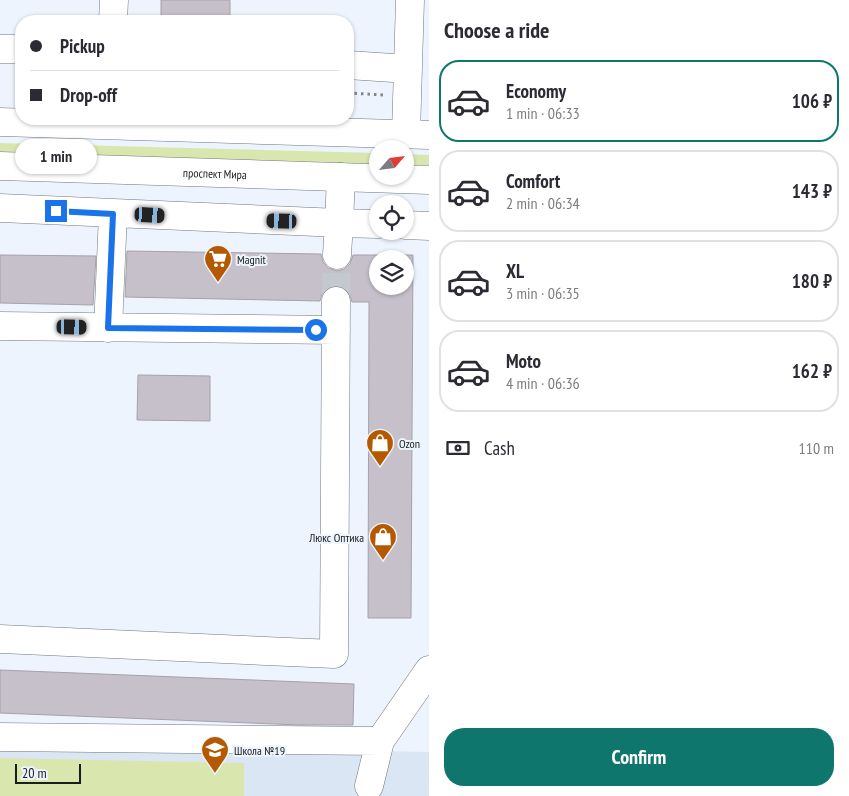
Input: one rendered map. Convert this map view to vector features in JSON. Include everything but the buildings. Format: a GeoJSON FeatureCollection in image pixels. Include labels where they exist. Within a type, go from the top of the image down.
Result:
{"type":"FeatureCollection","features":[{"type":"Feature","properties":{"kind":"main road"},"geometry":{"type":"LineString","coordinates":[[113,15],[114,0]]}},
{"type":"Feature","properties":{"kind":"main road"},"geometry":{"type":"LineString","coordinates":[[96,125],[418,135],[408,68],[419,29],[410,0]]}},
{"type":"Feature","properties":{"kind":"main road"},"geometry":{"type":"LineString","coordinates":[[0,49],[15,50]]}},
{"type":"Feature","properties":{"kind":"main road"},"geometry":{"type":"LineString","coordinates":[[354,65],[408,68]]}},
{"type":"Feature","properties":{"kind":"main road"},"geometry":{"type":"LineString","coordinates":[[0,122],[15,122]]}},
{"type":"Feature","properties":{"kind":"main road","name":"проспект Мира"},"geometry":{"type":"LineString","coordinates":[[0,166],[429,180]]}},
{"type":"Feature","properties":{"kind":"main road"},"geometry":{"type":"LineString","coordinates":[[338,255],[341,177]]}},
{"type":"Feature","properties":{"kind":"main road"},"geometry":{"type":"LineString","coordinates":[[0,208],[369,224]]}},
{"type":"Feature","properties":{"kind":"main road"},"geometry":{"type":"LineString","coordinates":[[108,328],[113,214]]}},
{"type":"Feature","properties":{"kind":"main road"},"geometry":{"type":"LineString","coordinates":[[414,225],[429,226]]}},
{"type":"Feature","properties":{"kind":"main road"},"geometry":{"type":"LineString","coordinates":[[0,638],[334,654],[336,302]]}},
{"type":"Feature","properties":{"kind":"main road"},"geometry":{"type":"LineString","coordinates":[[0,326],[336,330]]}},
{"type":"Feature","properties":{"kind":"main road"},"geometry":{"type":"LineString","coordinates":[[369,786],[380,741],[429,670]]}},
{"type":"Feature","properties":{"kind":"main road"},"geometry":{"type":"LineString","coordinates":[[0,737],[380,741]]}},
{"type":"Feature","properties":{"kind":"shaded area","name":"Школа №19"},"geometry":{"type":"Polygon","coordinates":[[[0,744],[429,752],[429,796],[0,796],[0,744]]]}},
{"type":"Feature","properties":{"kind":"green space"},"geometry":{"type":"Polygon","coordinates":[[[0,143],[369,153],[369,164],[0,154],[0,143]]]}},
{"type":"Feature","properties":{"kind":"green space"},"geometry":{"type":"Polygon","coordinates":[[[414,154],[429,155],[429,165],[414,165],[414,154]]]}},
{"type":"Feature","properties":{"kind":"green space"},"geometry":{"type":"Polygon","coordinates":[[[0,758],[244,763],[244,796],[0,796],[0,758]]]}},
{"type":"Feature","properties":{"kind":"tunnel"},"geometry":{"type":"LineString","coordinates":[[336,301],[337,255]]}},
{"type":"Feature","properties":{"kind":"place","name":"Magnit"},"geometry":{"type":"Point","coordinates":[218,283]}},
{"type":"Feature","properties":{"kind":"place","name":"Ozon"},"geometry":{"type":"Point","coordinates":[380,467]}},
{"type":"Feature","properties":{"kind":"place","name":"Люкс Оптика"},"geometry":{"type":"Point","coordinates":[383,561]}},
{"type":"Feature","properties":{"kind":"place","name":"Школа №19"},"geometry":{"type":"Point","coordinates":[215,774]}},
{"type":"Feature","properties":{"kind":"route"},"geometry":{"type":"LineString","coordinates":[[56,211],[113,214],[108,328],[316,330]]}}]}
